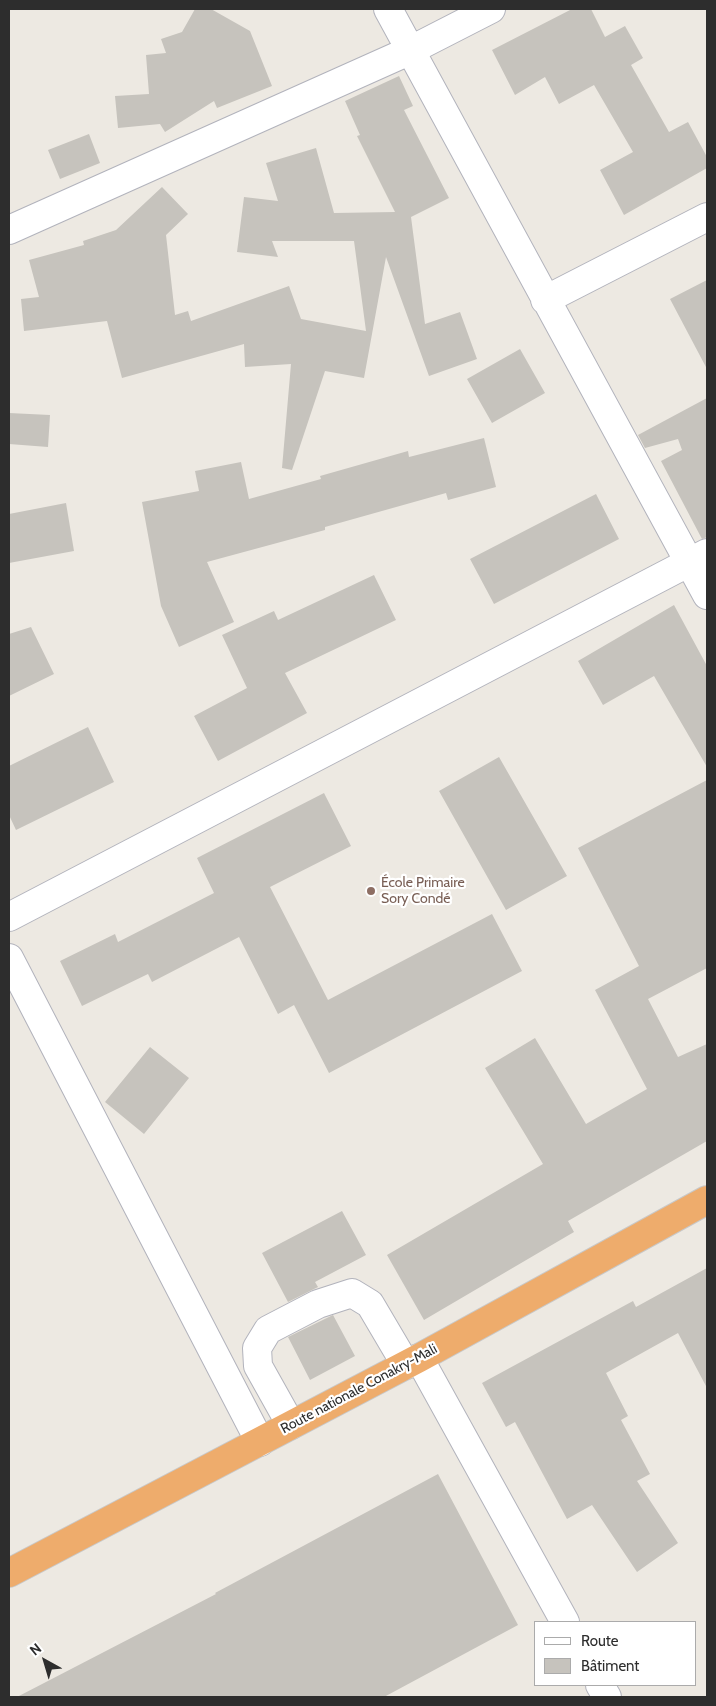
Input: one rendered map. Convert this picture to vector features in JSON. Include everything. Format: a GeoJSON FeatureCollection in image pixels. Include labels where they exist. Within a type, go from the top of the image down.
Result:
{"type":"FeatureCollection","features":[{"type":"Feature","properties":{"kind":"highway","name":"Route nationale Conakry-Mali"},"geometry":{"type":"LineString","coordinates":[[9,1573],[412,1362],[707,1200]]}},
{"type":"Feature","properties":{"kind":"street"},"geometry":{"type":"LineString","coordinates":[[388,9],[545,300],[698,557],[707,595]]}},
{"type":"Feature","properties":{"kind":"street"},"geometry":{"type":"LineString","coordinates":[[9,230],[409,51],[491,9]]}},
{"type":"Feature","properties":{"kind":"street"},"geometry":{"type":"LineString","coordinates":[[545,300],[707,217]]}},
{"type":"Feature","properties":{"kind":"street"},"geometry":{"type":"LineString","coordinates":[[9,917],[698,557]]}},
{"type":"Feature","properties":{"kind":"street"},"geometry":{"type":"LineString","coordinates":[[9,958],[260,1442]]}},
{"type":"Feature","properties":{"kind":"street"},"geometry":{"type":"LineString","coordinates":[[291,1425],[258,1366],[257,1348],[268,1330],[310,1308],[352,1294],[370,1304],[412,1362],[564,1621]]}},
{"type":"Feature","properties":{"kind":"street"},"geometry":{"type":"LineString","coordinates":[[601,1686],[607,1697]]}},
{"type":"Feature","properties":{"kind":"building"},"geometry":{"type":"Polygon","coordinates":[[[195,9],[211,9],[250,31],[272,86],[217,108],[214,101],[165,132],[160,124],[118,128],[115,96],[149,94],[146,55],[166,53],[161,39],[182,32],[195,9]]]}},
{"type":"Feature","properties":{"kind":"building"},"geometry":{"type":"Polygon","coordinates":[[[572,9],[591,9],[605,37],[625,26],[643,58],[631,65],[669,132],[688,122],[707,157],[707,168],[624,215],[600,170],[633,152],[594,85],[559,104],[545,77],[515,95],[492,50],[572,9]]]}},
{"type":"Feature","properties":{"kind":"building"},"geometry":{"type":"Polygon","coordinates":[[[399,76],[413,106],[404,110],[449,198],[411,217],[425,324],[460,312],[477,359],[429,376],[386,257],[364,378],[325,371],[292,470],[282,468],[291,364],[245,367],[244,344],[122,378],[107,321],[24,331],[21,299],[39,297],[29,260],[84,245],[83,241],[116,230],[162,187],[188,214],[166,235],[175,315],[188,311],[191,321],[289,286],[301,319],[366,331],[354,241],[272,241],[278,257],[237,252],[244,197],[278,201],[266,163],[316,148],[334,213],[395,212],[357,136],[360,135],[345,101],[399,76]]]}},
{"type":"Feature","properties":{"kind":"building"},"geometry":{"type":"Polygon","coordinates":[[[89,134],[100,163],[60,179],[48,150],[89,134]]]}},
{"type":"Feature","properties":{"kind":"building"},"geometry":{"type":"Polygon","coordinates":[[[707,280],[707,369],[670,299],[707,280]]]}},
{"type":"Feature","properties":{"kind":"building"},"geometry":{"type":"Polygon","coordinates":[[[520,349],[545,393],[492,423],[467,379],[520,349]]]}},
{"type":"Feature","properties":{"kind":"building"},"geometry":{"type":"Polygon","coordinates":[[[707,398],[707,537],[702,539],[661,461],[682,450],[678,439],[645,448],[638,435],[707,398]]]}},
{"type":"Feature","properties":{"kind":"building"},"geometry":{"type":"Polygon","coordinates":[[[9,413],[50,415],[48,447],[9,444],[9,413]]]}},
{"type":"Feature","properties":{"kind":"building"},"geometry":{"type":"Polygon","coordinates":[[[484,438],[496,487],[448,500],[446,493],[325,527],[325,530],[207,562],[234,622],[179,647],[161,606],[142,502],[199,491],[195,471],[241,462],[249,499],[321,479],[320,476],[408,451],[409,457],[484,438]]]}},
{"type":"Feature","properties":{"kind":"building"},"geometry":{"type":"Polygon","coordinates":[[[596,494],[619,539],[494,604],[470,559],[596,494]]]}},
{"type":"Feature","properties":{"kind":"building"},"geometry":{"type":"Polygon","coordinates":[[[66,503],[74,551],[9,563],[9,514],[66,503]]]}},
{"type":"Feature","properties":{"kind":"building"},"geometry":{"type":"Polygon","coordinates":[[[374,575],[396,620],[285,673],[307,713],[218,761],[194,716],[247,688],[222,635],[274,611],[278,620],[374,575]]]}},
{"type":"Feature","properties":{"kind":"building"},"geometry":{"type":"Polygon","coordinates":[[[674,605],[707,666],[707,767],[654,676],[603,705],[578,661],[674,605]]]}},
{"type":"Feature","properties":{"kind":"building"},"geometry":{"type":"Polygon","coordinates":[[[31,627],[54,674],[9,696],[9,634],[31,627]]]}},
{"type":"Feature","properties":{"kind":"building"},"geometry":{"type":"Polygon","coordinates":[[[88,727],[114,782],[16,830],[9,815],[9,766],[88,727]]]}},
{"type":"Feature","properties":{"kind":"building"},"geometry":{"type":"Polygon","coordinates":[[[499,757],[567,876],[506,910],[439,791],[499,757]]]}},
{"type":"Feature","properties":{"kind":"building"},"geometry":{"type":"Polygon","coordinates":[[[707,780],[707,968],[648,999],[678,1057],[707,1044],[707,1141],[568,1221],[574,1232],[424,1320],[387,1255],[543,1164],[485,1068],[535,1038],[586,1124],[647,1089],[595,990],[639,966],[578,848],[707,780]]]}},
{"type":"Feature","properties":{"kind":"building"},"geometry":{"type":"Polygon","coordinates":[[[324,793],[351,846],[270,887],[328,1000],[492,914],[522,971],[329,1073],[294,1005],[278,1014],[239,937],[152,982],[148,974],[82,1006],[60,961],[115,934],[118,942],[214,893],[197,858],[324,793]]]}},
{"type":"Feature","properties":{"kind":"building"},"geometry":{"type":"Polygon","coordinates":[[[150,1047],[189,1078],[144,1134],[105,1102],[150,1047]]]}},
{"type":"Feature","properties":{"kind":"building"},"geometry":{"type":"Polygon","coordinates":[[[342,1211],[366,1255],[315,1282],[318,1287],[288,1302],[262,1253],[342,1211]]]}},
{"type":"Feature","properties":{"kind":"building"},"geometry":{"type":"Polygon","coordinates":[[[707,1268],[707,1388],[678,1333],[606,1373],[628,1416],[621,1420],[650,1474],[637,1481],[678,1543],[637,1572],[592,1505],[567,1519],[515,1422],[506,1427],[482,1383],[633,1301],[636,1307],[707,1268]]]}},
{"type":"Feature","properties":{"kind":"building"},"geometry":{"type":"Polygon","coordinates":[[[333,1315],[355,1356],[310,1380],[288,1337],[333,1315]]]}},
{"type":"Feature","properties":{"kind":"building"},"geometry":{"type":"Polygon","coordinates":[[[438,1474],[518,1625],[384,1697],[17,1697],[216,1594],[438,1474]]]}},
{"type":"Feature","properties":{"kind":"place","name":"École Primaire Sory Condé"},"geometry":{"type":"Point","coordinates":[371,891]}}]}
